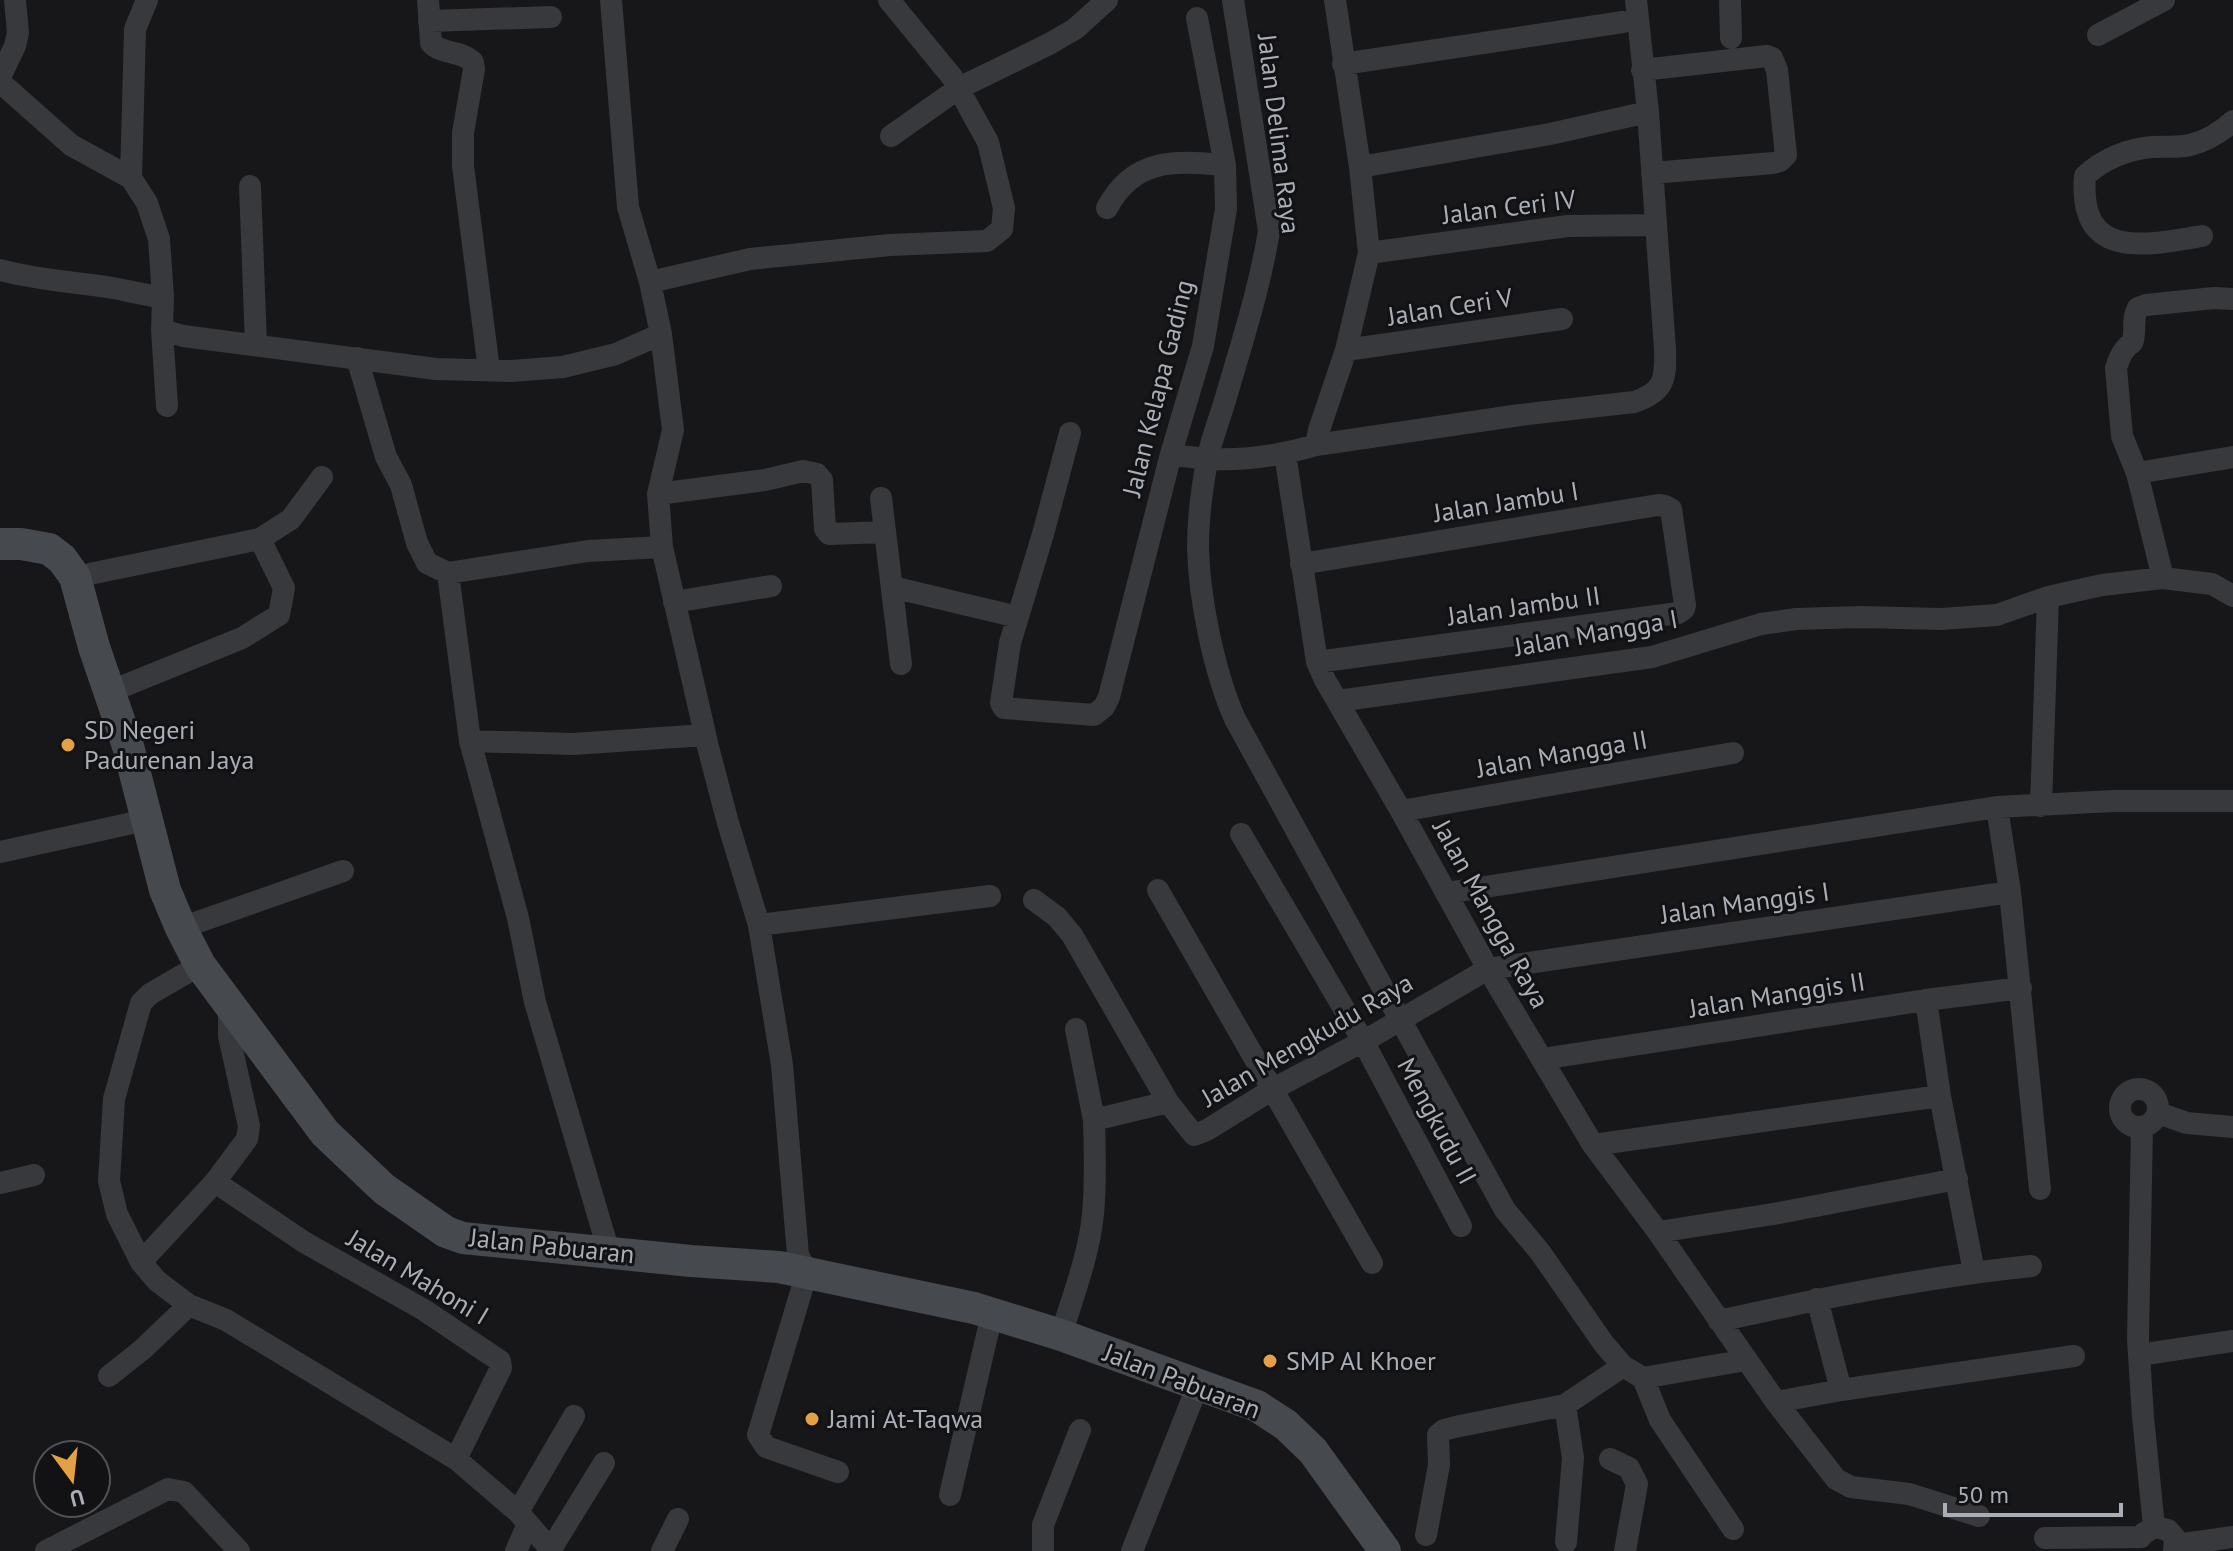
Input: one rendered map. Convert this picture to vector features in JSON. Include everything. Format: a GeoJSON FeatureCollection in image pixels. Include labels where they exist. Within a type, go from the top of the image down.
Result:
{"type":"FeatureCollection","features":[{"type":"Feature","properties":{"kind":"street"},"geometry":{"type":"LineString","coordinates":[[15,0],[18,33],[0,79],[71,145],[131,178],[147,203],[159,239],[167,406]]}},
{"type":"Feature","properties":{"kind":"street"},"geometry":{"type":"LineString","coordinates":[[131,178],[135,29],[147,0]]}},
{"type":"Feature","properties":{"kind":"street"},"geometry":{"type":"LineString","coordinates":[[611,0],[628,207],[650,282],[661,334],[673,430],[658,494],[662,547],[705,735],[759,925],[782,1065],[798,1255],[807,1272],[758,1435],[766,1447],[838,1472]]}},
{"type":"Feature","properties":{"kind":"street"},"geometry":{"type":"LineString","coordinates":[[650,282],[750,259],[890,245],[987,241],[1002,229],[1004,208],[988,142],[959,88],[889,0]]}},
{"type":"Feature","properties":{"kind":"street"},"geometry":{"type":"LineString","coordinates":[[891,136],[959,88],[1075,29],[1107,0]]}},
{"type":"Feature","properties":{"kind":"street","name":"Jalan Delima Raya"},"geometry":{"type":"LineString","coordinates":[[1189,457],[1246,328],[1269,231],[1233,0]]}},
{"type":"Feature","properties":{"kind":"street"},"geometry":{"type":"LineString","coordinates":[[1316,445],[1346,350],[1369,253],[1360,167],[1335,0]]}},
{"type":"Feature","properties":{"kind":"street"},"geometry":{"type":"LineString","coordinates":[[1636,0],[1648,112],[1665,371],[1660,388],[1634,402],[1316,445],[1285,454],[1247,459],[1189,457],[1199,570],[1217,671],[1235,719],[1505,1210],[1540,1252],[1604,1344],[1623,1366],[1643,1378],[1660,1420],[1733,1529]]}},
{"type":"Feature","properties":{"kind":"street"},"geometry":{"type":"LineString","coordinates":[[1730,0],[1731,38]]}},
{"type":"Feature","properties":{"kind":"street"},"geometry":{"type":"LineString","coordinates":[[2098,35],[2164,0]]}},
{"type":"Feature","properties":{"kind":"street"},"geometry":{"type":"LineString","coordinates":[[489,370],[463,166],[463,133],[473,62],[464,55],[434,47],[428,10],[551,17]]}},
{"type":"Feature","properties":{"kind":"street","name":"Jalan Kelapa Gading"},"geometry":{"type":"LineString","coordinates":[[1018,617],[1004,674],[1004,708],[1094,715],[1104,707],[1189,457],[1203,346],[1226,209],[1225,165],[1197,18]]}},
{"type":"Feature","properties":{"kind":"street"},"geometry":{"type":"LineString","coordinates":[[1343,64],[1623,22]]}},
{"type":"Feature","properties":{"kind":"street"},"geometry":{"type":"LineString","coordinates":[[1642,70],[1767,56],[1772,58],[1777,70],[1786,155],[1773,163],[1652,173]]}},
{"type":"Feature","properties":{"kind":"street"},"geometry":{"type":"LineString","coordinates":[[1360,167],[1550,134],[1648,112]]}},
{"type":"Feature","properties":{"kind":"street"},"geometry":{"type":"LineString","coordinates":[[2202,236],[2163,243],[2121,244],[2097,228],[2086,211],[2083,195],[2085,176],[2094,166],[2124,153],[2147,147],[2187,146],[2209,139],[2233,121]]}},
{"type":"Feature","properties":{"kind":"street"},"geometry":{"type":"LineString","coordinates":[[1107,208],[1122,183],[1145,170],[1176,163],[1225,165]]}},
{"type":"Feature","properties":{"kind":"street"},"geometry":{"type":"LineString","coordinates":[[250,186],[256,344]]}},
{"type":"Feature","properties":{"kind":"street","name":"Jalan Ceri IV"},"geometry":{"type":"LineString","coordinates":[[1369,253],[1568,226],[1655,225]]}},
{"type":"Feature","properties":{"kind":"street"},"geometry":{"type":"LineString","coordinates":[[0,270],[23,277],[163,297]]}},
{"type":"Feature","properties":{"kind":"street"},"geometry":{"type":"LineString","coordinates":[[2163,578],[2137,473],[2122,436],[2116,368],[2118,359],[2135,338],[2134,314],[2138,308],[2214,298],[2233,299]]}},
{"type":"Feature","properties":{"kind":"street","name":"Jalan Ceri V"},"geometry":{"type":"LineString","coordinates":[[1346,350],[1562,319]]}},
{"type":"Feature","properties":{"kind":"street"},"geometry":{"type":"LineString","coordinates":[[162,330],[213,341],[436,369],[489,370],[563,367],[616,354],[661,334]]}},
{"type":"Feature","properties":{"kind":"street"},"geometry":{"type":"LineString","coordinates":[[357,358],[386,457],[401,485],[417,543],[427,563],[448,573],[588,551],[662,547]]}},
{"type":"Feature","properties":{"kind":"street"},"geometry":{"type":"LineString","coordinates":[[892,587],[1018,617],[1070,433]]}},
{"type":"Feature","properties":{"kind":"street","name":"Jalan Mangga Raya"},"geometry":{"type":"LineString","coordinates":[[1285,454],[1317,662],[1325,680],[1488,969],[1593,1145],[1658,1232],[1776,1402],[1836,1479],[1851,1487],[1909,1494],[1979,1516]]}},
{"type":"Feature","properties":{"kind":"street"},"geometry":{"type":"LineString","coordinates":[[2137,473],[2233,457]]}},
{"type":"Feature","properties":{"kind":"street"},"geometry":{"type":"LineString","coordinates":[[658,494],[765,480],[803,471],[817,474],[822,480],[825,529],[829,534],[885,532]]}},
{"type":"Feature","properties":{"kind":"street"},"geometry":{"type":"LineString","coordinates":[[75,577],[260,539],[291,519],[322,477]]}},
{"type":"Feature","properties":{"kind":"street"},"geometry":{"type":"LineString","coordinates":[[881,498],[901,664]]}},
{"type":"Feature","properties":{"kind":"street","name":"Jalan Jambu I"},"geometry":{"type":"LineString","coordinates":[[1301,564],[1658,505],[1671,509],[1679,558]]}},
{"type":"Feature","properties":{"kind":"street"},"geometry":{"type":"LineString","coordinates":[[109,692],[242,638],[279,615],[284,588],[260,539]]}},
{"type":"Feature","properties":{"kind":"street","name":"Jalan Pabuaran"},"geometry":{"type":"LineString","coordinates":[[0,544],[49,549],[62,559],[75,577],[94,647],[128,746],[165,890],[181,928],[200,965],[325,1133],[384,1189],[446,1232],[463,1238],[779,1267],[974,1308],[1061,1335],[1257,1406],[1286,1425],[1313,1451],[1385,1551]]}},
{"type":"Feature","properties":{"kind":"street","name":"Jalan Jambu II"},"geometry":{"type":"LineString","coordinates":[[1317,662],[1678,613],[1685,605],[1679,558]]}},
{"type":"Feature","properties":{"kind":"street"},"geometry":{"type":"LineString","coordinates":[[448,573],[470,741],[518,918],[535,1002],[609,1252]]}},
{"type":"Feature","properties":{"kind":"street","name":"Jalan Mangga I"},"geometry":{"type":"LineString","coordinates":[[1338,701],[1652,657],[1761,624],[1796,619],[1941,619],[1997,615],[2048,597],[2102,585],[2163,578],[2212,584],[2233,596]]}},
{"type":"Feature","properties":{"kind":"street"},"geometry":{"type":"LineString","coordinates":[[674,602],[771,586]]}},
{"type":"Feature","properties":{"kind":"street"},"geometry":{"type":"LineString","coordinates":[[2041,806],[2048,597]]}},
{"type":"Feature","properties":{"kind":"street"},"geometry":{"type":"LineString","coordinates":[[470,741],[573,744],[705,735]]}},
{"type":"Feature","properties":{"kind":"street","name":"Jalan Mangga II"},"geometry":{"type":"LineString","coordinates":[[1401,811],[1733,753]]}},
{"type":"Feature","properties":{"kind":"street"},"geometry":{"type":"LineString","coordinates":[[1446,893],[1997,807],[2113,801],[2233,801]]}},
{"type":"Feature","properties":{"kind":"street"},"geometry":{"type":"LineString","coordinates":[[1997,807],[2021,988],[2040,1189]]}},
{"type":"Feature","properties":{"kind":"street"},"geometry":{"type":"LineString","coordinates":[[0,852],[146,820]]}},
{"type":"Feature","properties":{"kind":"street","name":"Mengkudu II"},"geometry":{"type":"LineString","coordinates":[[1241,834],[1365,1040],[1461,1226]]}},
{"type":"Feature","properties":{"kind":"street"},"geometry":{"type":"LineString","coordinates":[[181,928],[343,871]]}},
{"type":"Feature","properties":{"kind":"street"},"geometry":{"type":"LineString","coordinates":[[1158,890],[1372,1263]]}},
{"type":"Feature","properties":{"kind":"street","name":"Jalan Manggis I"},"geometry":{"type":"LineString","coordinates":[[1488,969],[2010,892]]}},
{"type":"Feature","properties":{"kind":"street"},"geometry":{"type":"LineString","coordinates":[[759,925],[990,896]]}},
{"type":"Feature","properties":{"kind":"street","name":"Jalan Mengkudu Raya"},"geometry":{"type":"LineString","coordinates":[[1034,900],[1057,917],[1072,935],[1168,1102],[1194,1135],[1488,969]]}},
{"type":"Feature","properties":{"kind":"street"},"geometry":{"type":"LineString","coordinates":[[200,965],[150,994],[141,1003],[114,1099],[109,1181],[117,1214],[141,1262],[157,1281],[189,1305],[226,1320],[456,1459],[523,1518],[552,1550],[604,1463]]}},
{"type":"Feature","properties":{"kind":"street","name":"Jalan Manggis II"},"geometry":{"type":"LineString","coordinates":[[1542,1059],[2021,988]]}},
{"type":"Feature","properties":{"kind":"street"},"geometry":{"type":"LineString","coordinates":[[1926,1000],[1940,1096],[1974,1272]]}},
{"type":"Feature","properties":{"kind":"street"},"geometry":{"type":"LineString","coordinates":[[141,1262],[215,1182],[247,1139],[249,1132],[229,1036],[229,1002]]}},
{"type":"Feature","properties":{"kind":"street"},"geometry":{"type":"LineString","coordinates":[[1061,1335],[1084,1260],[1093,1217],[1094,1120],[1076,1029]]}},
{"type":"Feature","properties":{"kind":"street"},"geometry":{"type":"LineString","coordinates":[[1593,1145],[1940,1096]]}},
{"type":"Feature","properties":{"kind":"street"},"geometry":{"type":"LineString","coordinates":[[1094,1120],[1168,1102]]}},
{"type":"Feature","properties":{"kind":"street"},"geometry":{"type":"LineString","coordinates":[[2145,1538],[2139,1355],[2150,1120],[2233,1127]]}},
{"type":"Feature","properties":{"kind":"street"},"geometry":{"type":"LineString","coordinates":[[0,1183],[34,1175]]}},
{"type":"Feature","properties":{"kind":"street"},"geometry":{"type":"LineString","coordinates":[[1658,1232],[1779,1213],[1957,1179]]}},
{"type":"Feature","properties":{"kind":"street","name":"Jalan Mahoni I"},"geometry":{"type":"LineString","coordinates":[[215,1182],[304,1242],[424,1310],[499,1359],[501,1368],[456,1459]]}},
{"type":"Feature","properties":{"kind":"street"},"geometry":{"type":"LineString","coordinates":[[1719,1321],[1817,1299],[1974,1272],[2031,1266]]}},
{"type":"Feature","properties":{"kind":"street"},"geometry":{"type":"LineString","coordinates":[[1817,1299],[1841,1390]]}},
{"type":"Feature","properties":{"kind":"street"},"geometry":{"type":"LineString","coordinates":[[109,1376],[189,1305]]}},
{"type":"Feature","properties":{"kind":"street"},"geometry":{"type":"LineString","coordinates":[[950,1495],[992,1314]]}},
{"type":"Feature","properties":{"kind":"street"},"geometry":{"type":"LineString","coordinates":[[2139,1355],[2233,1341]]}},
{"type":"Feature","properties":{"kind":"street"},"geometry":{"type":"LineString","coordinates":[[1776,1402],[2074,1356]]}},
{"type":"Feature","properties":{"kind":"street"},"geometry":{"type":"LineString","coordinates":[[1643,1378],[1746,1360]]}},
{"type":"Feature","properties":{"kind":"street"},"geometry":{"type":"LineString","coordinates":[[1426,1535],[1439,1465],[1438,1435],[1455,1427],[1565,1405],[1623,1366]]}},
{"type":"Feature","properties":{"kind":"street"},"geometry":{"type":"LineString","coordinates":[[1132,1551],[1198,1385]]}},
{"type":"Feature","properties":{"kind":"street"},"geometry":{"type":"LineString","coordinates":[[1565,1405],[1573,1458],[1566,1542]]}},
{"type":"Feature","properties":{"kind":"street"},"geometry":{"type":"LineString","coordinates":[[516,1551],[523,1518],[574,1416]]}},
{"type":"Feature","properties":{"kind":"street"},"geometry":{"type":"LineString","coordinates":[[1043,1551],[1043,1525],[1080,1430]]}},
{"type":"Feature","properties":{"kind":"street"},"geometry":{"type":"LineString","coordinates":[[1610,1459],[1629,1468],[1637,1484],[1625,1551]]}},
{"type":"Feature","properties":{"kind":"street"},"geometry":{"type":"LineString","coordinates":[[46,1551],[168,1489],[184,1492],[239,1551]]}},
{"type":"Feature","properties":{"kind":"street"},"geometry":{"type":"LineString","coordinates":[[662,1551],[678,1519]]}},
{"type":"Feature","properties":{"kind":"street"},"geometry":{"type":"LineString","coordinates":[[2045,1538],[2145,1538],[2168,1530],[2174,1536],[2175,1548],[2233,1537]]}},
{"type":"Feature","properties":{"kind":"place","name":"SD Negeri Padurenan Jaya"},"geometry":{"type":"Point","coordinates":[68,745]}},
{"type":"Feature","properties":{"kind":"place","name":"SMP Al Khoer"},"geometry":{"type":"Point","coordinates":[1270,1361]}},
{"type":"Feature","properties":{"kind":"place","name":"Jami At-Taqwa"},"geometry":{"type":"Point","coordinates":[812,1419]}}]}
